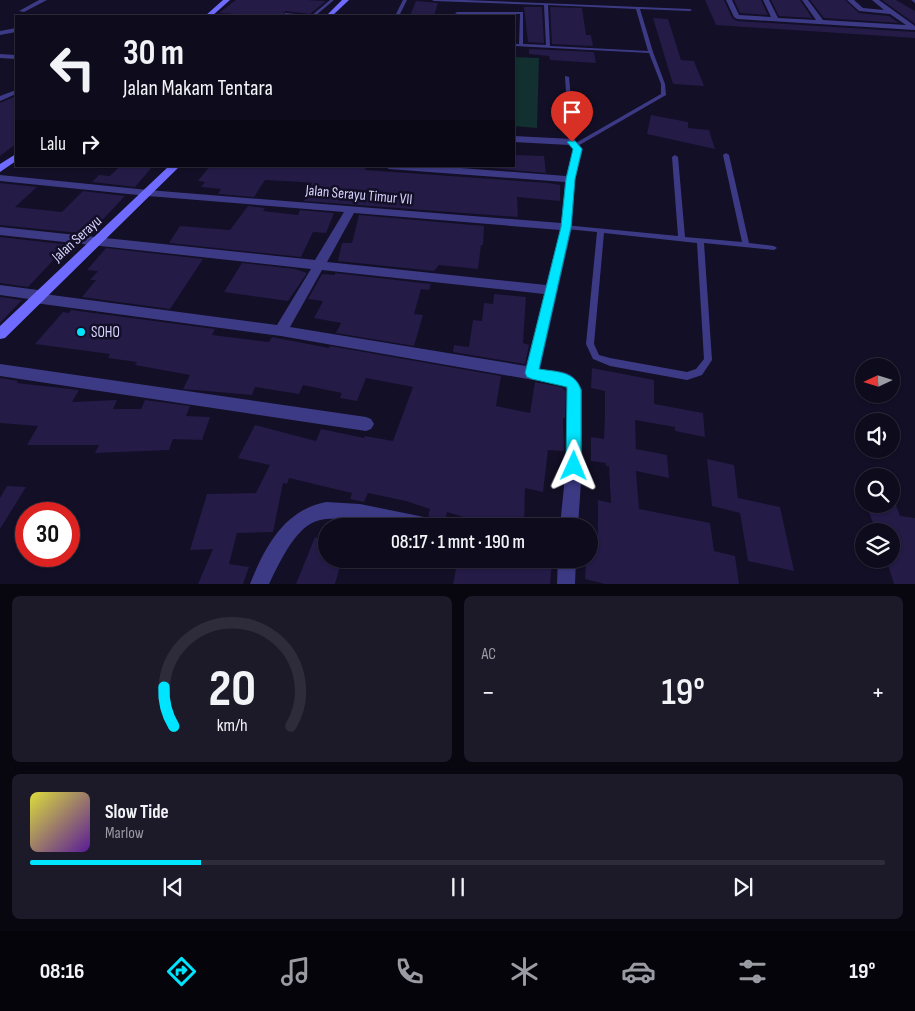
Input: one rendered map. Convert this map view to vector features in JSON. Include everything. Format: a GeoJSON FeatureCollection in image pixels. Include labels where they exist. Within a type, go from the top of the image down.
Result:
{"type":"FeatureCollection","features":[{"type":"Feature","properties":{"kind":"main road"},"geometry":{"type":"LineString","coordinates":[[209,15],[227,0]]}},
{"type":"Feature","properties":{"kind":"main road"},"geometry":{"type":"LineString","coordinates":[[331,15],[346,0]]}},
{"type":"Feature","properties":{"kind":"main road"},"geometry":{"type":"LineString","coordinates":[[0,170],[15,158]]}},
{"type":"Feature","properties":{"kind":"main road","name":"Jalan Serayu"},"geometry":{"type":"LineString","coordinates":[[0,334],[37,296],[174,167]]}},
{"type":"Feature","properties":{"kind":"street"},"geometry":{"type":"LineString","coordinates":[[22,11],[44,0]]}},
{"type":"Feature","properties":{"kind":"street"},"geometry":{"type":"LineString","coordinates":[[729,0],[739,25]]}},
{"type":"Feature","properties":{"kind":"street"},"geometry":{"type":"LineString","coordinates":[[766,0],[776,20]]}},
{"type":"Feature","properties":{"kind":"street"},"geometry":{"type":"LineString","coordinates":[[805,0],[822,23]]}},
{"type":"Feature","properties":{"kind":"street"},"geometry":{"type":"LineString","coordinates":[[850,0],[861,10],[893,12]]}},
{"type":"Feature","properties":{"kind":"street"},"geometry":{"type":"LineString","coordinates":[[875,0],[914,28]]}},
{"type":"Feature","properties":{"kind":"street"},"geometry":{"type":"LineString","coordinates":[[737,18],[914,28]]}},
{"type":"Feature","properties":{"kind":"street"},"geometry":{"type":"LineString","coordinates":[[0,33],[15,30]]}},
{"type":"Feature","properties":{"kind":"street"},"geometry":{"type":"LineString","coordinates":[[0,56],[15,57]]}},
{"type":"Feature","properties":{"kind":"street"},"geometry":{"type":"LineString","coordinates":[[0,99],[15,92]]}},
{"type":"Feature","properties":{"kind":"street"},"geometry":{"type":"LineString","coordinates":[[515,138],[571,143],[578,149],[570,179],[566,227],[532,373]]}},
{"type":"Feature","properties":{"kind":"street"},"geometry":{"type":"LineString","coordinates":[[404,167],[570,179]]}},
{"type":"Feature","properties":{"kind":"street","name":"Jalan Serayu Timur VII"},"geometry":{"type":"LineString","coordinates":[[0,178],[148,193],[566,227]]}},
{"type":"Feature","properties":{"kind":"street"},"geometry":{"type":"LineString","coordinates":[[281,331],[317,265],[351,209]]}},
{"type":"Feature","properties":{"kind":"street"},"geometry":{"type":"LineString","coordinates":[[0,231],[551,290]]}},
{"type":"Feature","properties":{"kind":"street"},"geometry":{"type":"LineString","coordinates":[[0,290],[281,331],[565,379],[572,383],[575,390],[574,466],[570,518]]}},
{"type":"Feature","properties":{"kind":"street"},"geometry":{"type":"LineString","coordinates":[[0,370],[366,424]]}},
{"type":"Feature","properties":{"kind":"street"},"geometry":{"type":"LineString","coordinates":[[259,584],[288,536],[307,516],[322,511],[338,510],[381,518]]}},
{"type":"Feature","properties":{"kind":"street"},"geometry":{"type":"LineString","coordinates":[[566,584],[567,568]]}},
{"type":"Feature","properties":{"kind":"lane"},"geometry":{"type":"LineString","coordinates":[[314,15],[332,0]]}},
{"type":"Feature","properties":{"kind":"lane"},"geometry":{"type":"LineString","coordinates":[[398,15],[405,0]]}},
{"type":"Feature","properties":{"kind":"lane"},"geometry":{"type":"LineString","coordinates":[[434,0],[690,10]]}},
{"type":"Feature","properties":{"kind":"lane"},"geometry":{"type":"LineString","coordinates":[[460,0],[456,15],[522,13]]}},
{"type":"Feature","properties":{"kind":"lane"},"geometry":{"type":"LineString","coordinates":[[521,45],[522,3]]}},
{"type":"Feature","properties":{"kind":"lane"},"geometry":{"type":"LineString","coordinates":[[546,4],[548,46]]}},
{"type":"Feature","properties":{"kind":"lane"},"geometry":{"type":"LineString","coordinates":[[567,77],[571,143],[664,95],[663,84],[638,8]]}},
{"type":"Feature","properties":{"kind":"lane"},"geometry":{"type":"LineString","coordinates":[[285,14],[296,15]]}},
{"type":"Feature","properties":{"kind":"lane"},"geometry":{"type":"LineString","coordinates":[[515,45],[651,52]]}},
{"type":"Feature","properties":{"kind":"lane"},"geometry":{"type":"LineString","coordinates":[[726,155],[746,245]]}},
{"type":"Feature","properties":{"kind":"lane"},"geometry":{"type":"LineString","coordinates":[[675,157],[682,239]]}},
{"type":"Feature","properties":{"kind":"lane"},"geometry":{"type":"LineString","coordinates":[[566,227],[774,248]]}},
{"type":"Feature","properties":{"kind":"lane"},"geometry":{"type":"LineString","coordinates":[[601,232],[590,344],[592,352],[596,357],[610,362],[687,376],[700,372],[708,360],[700,241]]}},
{"type":"Feature","properties":{"kind":"green space"},"geometry":{"type":"Polygon","coordinates":[[[515,57],[539,58],[537,128],[515,126],[515,57]]]}},
{"type":"Feature","properties":{"kind":"building"},"geometry":{"type":"Polygon","coordinates":[[[236,0],[326,1],[310,14],[285,11],[283,15],[232,15],[234,14],[219,13],[236,0]]]}},
{"type":"Feature","properties":{"kind":"building"},"geometry":{"type":"Polygon","coordinates":[[[705,0],[724,0],[732,18],[737,21],[915,32],[915,38],[716,25],[705,0]]]}},
{"type":"Feature","properties":{"kind":"building"},"geometry":{"type":"Polygon","coordinates":[[[734,0],[761,0],[768,15],[740,13],[734,0]]]}},
{"type":"Feature","properties":{"kind":"building"},"geometry":{"type":"Polygon","coordinates":[[[771,0],[800,0],[812,18],[779,16],[771,0]]]}},
{"type":"Feature","properties":{"kind":"building"},"geometry":{"type":"Polygon","coordinates":[[[810,0],[845,0],[859,13],[889,16],[899,23],[824,18],[810,0]]]}},
{"type":"Feature","properties":{"kind":"building"},"geometry":{"type":"Polygon","coordinates":[[[882,0],[896,0],[915,11],[915,24],[882,0]]]}},
{"type":"Feature","properties":{"kind":"building"},"geometry":{"type":"Polygon","coordinates":[[[416,1],[438,3],[434,15],[410,15],[416,1]]]}},
{"type":"Feature","properties":{"kind":"building"},"geometry":{"type":"Polygon","coordinates":[[[524,7],[542,7],[544,43],[528,42],[524,7]]]}},
{"type":"Feature","properties":{"kind":"building"},"geometry":{"type":"Polygon","coordinates":[[[550,7],[582,8],[586,35],[591,35],[593,46],[552,44],[550,7]]]}},
{"type":"Feature","properties":{"kind":"building"},"geometry":{"type":"Polygon","coordinates":[[[653,18],[668,19],[681,60],[694,61],[704,86],[673,84],[653,18]]]}},
{"type":"Feature","properties":{"kind":"building"},"geometry":{"type":"Polygon","coordinates":[[[529,49],[594,52],[596,63],[550,60],[549,56],[529,54],[529,49]]]}},
{"type":"Feature","properties":{"kind":"building"},"geometry":{"type":"Polygon","coordinates":[[[15,96],[15,145],[0,156],[0,103],[15,96]]]}},
{"type":"Feature","properties":{"kind":"building"},"geometry":{"type":"Polygon","coordinates":[[[651,115],[688,122],[688,128],[709,130],[715,149],[647,134],[651,115]]]}},
{"type":"Feature","properties":{"kind":"building"},"geometry":{"type":"Polygon","coordinates":[[[515,155],[544,156],[546,173],[478,167],[515,167],[515,155]]]}},
{"type":"Feature","properties":{"kind":"building"},"geometry":{"type":"Polygon","coordinates":[[[119,167],[152,167],[135,187],[92,182],[99,175],[110,176],[119,167]]]}},
{"type":"Feature","properties":{"kind":"building"},"geometry":{"type":"Polygon","coordinates":[[[209,167],[366,167],[365,170],[560,185],[560,201],[517,197],[518,217],[304,201],[312,183],[265,180],[254,197],[218,194],[221,189],[201,187],[205,182],[198,181],[209,167]]]}},
{"type":"Feature","properties":{"kind":"building"},"geometry":{"type":"Polygon","coordinates":[[[0,183],[37,187],[15,207],[62,212],[83,191],[125,196],[89,234],[0,225],[0,183]]]}},
{"type":"Feature","properties":{"kind":"building"},"geometry":{"type":"Polygon","coordinates":[[[248,206],[265,208],[263,211],[298,215],[300,210],[334,213],[326,233],[313,232],[301,257],[169,243],[180,226],[230,230],[248,206]]]}},
{"type":"Feature","properties":{"kind":"building"},"geometry":{"type":"Polygon","coordinates":[[[359,215],[484,226],[483,245],[481,245],[478,269],[439,265],[434,271],[338,261],[342,243],[352,243],[359,215]]]}},
{"type":"Feature","properties":{"kind":"building"},"geometry":{"type":"Polygon","coordinates":[[[0,237],[79,246],[71,254],[60,253],[28,287],[0,283],[0,237]]]}},
{"type":"Feature","properties":{"kind":"building"},"geometry":{"type":"Polygon","coordinates":[[[106,248],[203,259],[170,309],[82,297],[96,280],[90,280],[98,271],[87,270],[106,248]]]}},
{"type":"Feature","properties":{"kind":"building"},"geometry":{"type":"Polygon","coordinates":[[[242,263],[295,269],[307,273],[288,301],[224,292],[242,263]]]}},
{"type":"Feature","properties":{"kind":"building"},"geometry":{"type":"Polygon","coordinates":[[[335,273],[431,284],[429,290],[421,289],[414,314],[423,315],[414,346],[336,333],[341,323],[314,318],[323,301],[308,299],[322,274],[335,275],[335,273]]]}},
{"type":"Feature","properties":{"kind":"building"},"geometry":{"type":"Polygon","coordinates":[[[494,294],[526,297],[523,343],[529,345],[525,364],[453,352],[454,345],[469,347],[473,320],[482,321],[484,303],[493,304],[494,294]]]}},
{"type":"Feature","properties":{"kind":"building"},"geometry":{"type":"Polygon","coordinates":[[[0,297],[22,300],[0,323],[0,297]]]}},
{"type":"Feature","properties":{"kind":"building"},"geometry":{"type":"Polygon","coordinates":[[[71,310],[215,329],[212,335],[269,342],[272,337],[501,376],[496,406],[530,413],[535,382],[561,387],[566,391],[565,418],[563,418],[564,451],[548,450],[543,492],[525,488],[524,518],[467,518],[447,512],[446,518],[435,518],[428,516],[430,509],[406,501],[368,493],[364,502],[350,499],[352,493],[289,478],[287,484],[283,483],[273,532],[237,533],[229,564],[249,567],[243,584],[198,584],[213,549],[190,550],[207,494],[256,493],[270,465],[238,458],[255,425],[316,441],[321,429],[364,438],[365,436],[393,441],[413,387],[366,378],[357,401],[340,398],[342,393],[303,385],[299,394],[255,387],[252,395],[183,389],[190,375],[135,365],[137,362],[108,358],[110,354],[35,344],[63,312],[69,313],[71,310]]]}},
{"type":"Feature","properties":{"kind":"building"},"geometry":{"type":"Polygon","coordinates":[[[592,368],[654,380],[654,404],[703,413],[705,437],[675,431],[675,427],[635,420],[636,449],[667,455],[669,478],[636,471],[639,509],[710,523],[714,551],[735,556],[739,584],[605,584],[585,579],[586,568],[598,568],[598,500],[611,503],[609,466],[606,466],[606,463],[591,461],[591,437],[604,439],[605,391],[591,388],[592,368]]]}},
{"type":"Feature","properties":{"kind":"building"},"geometry":{"type":"Polygon","coordinates":[[[0,378],[18,381],[17,383],[79,390],[72,402],[117,400],[113,409],[141,409],[145,400],[190,406],[186,416],[210,417],[202,440],[173,439],[169,450],[95,453],[99,445],[27,445],[38,426],[0,423],[0,378]]]}},
{"type":"Feature","properties":{"kind":"building"},"geometry":{"type":"Polygon","coordinates":[[[707,459],[734,465],[738,498],[780,507],[794,571],[748,561],[740,513],[712,506],[707,459]]]}},
{"type":"Feature","properties":{"kind":"building"},"geometry":{"type":"Polygon","coordinates":[[[7,486],[26,487],[0,529],[0,498],[7,486]]]}},
{"type":"Feature","properties":{"kind":"building"},"geometry":{"type":"Polygon","coordinates":[[[869,513],[899,513],[900,516],[915,518],[915,584],[894,584],[889,568],[900,568],[900,523],[873,523],[869,513]]]}},
{"type":"Feature","properties":{"kind":"building"},"geometry":{"type":"Polygon","coordinates":[[[315,537],[318,538],[318,568],[339,568],[335,584],[296,584],[315,537]]]}},
{"type":"Feature","properties":{"kind":"building"},"geometry":{"type":"Polygon","coordinates":[[[456,568],[551,568],[550,584],[453,584],[456,568]]]}},
{"type":"Feature","properties":{"kind":"place","name":"SOHO"},"geometry":{"type":"Point","coordinates":[81,332]}},
{"type":"Feature","properties":{"kind":"route"},"geometry":{"type":"LineString","coordinates":[[572,142],[578,149],[570,179],[566,227],[532,373],[565,379],[572,383],[575,390],[574,466]]}}]}
